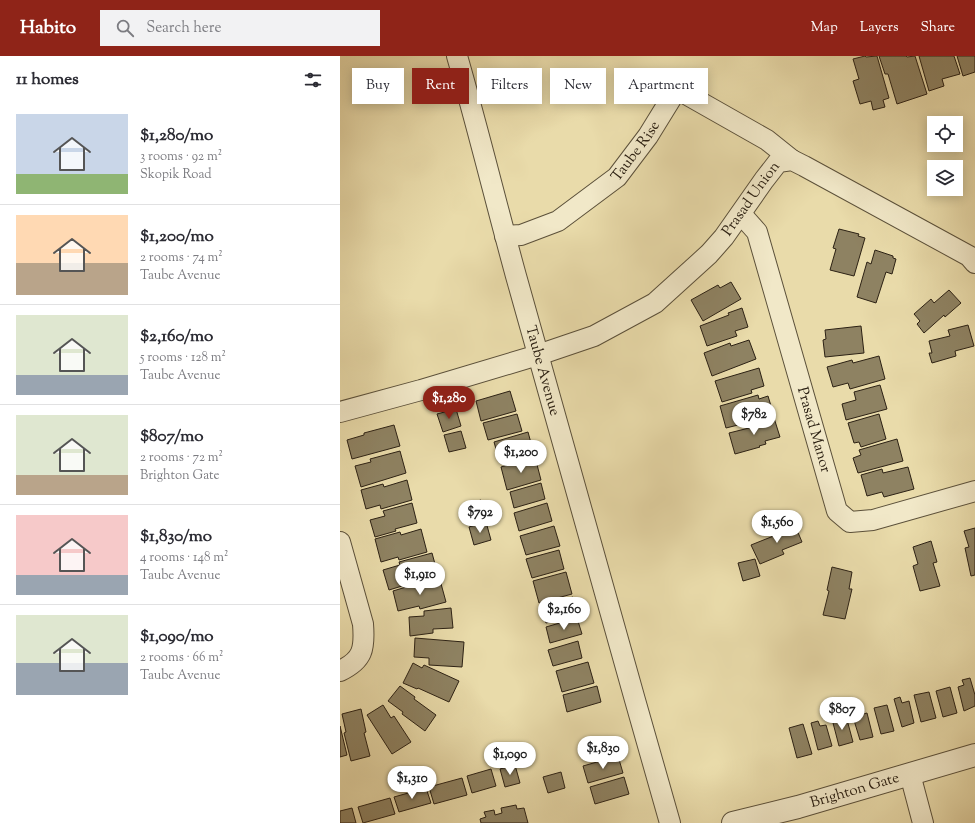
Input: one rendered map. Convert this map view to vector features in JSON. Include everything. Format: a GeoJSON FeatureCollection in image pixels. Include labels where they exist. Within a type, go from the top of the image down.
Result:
{"type":"FeatureCollection","features":[{"type":"Feature","properties":{"kind":"street","name":"Taube Avenue"},"geometry":{"type":"LineString","coordinates":[[457,56],[538,355],[670,823]]}},
{"type":"Feature","properties":{"kind":"street","name":"Taube Rise"},"geometry":{"type":"LineString","coordinates":[[505,236],[521,235],[558,221],[618,177],[648,136],[677,89],[767,140],[792,160]]}},
{"type":"Feature","properties":{"kind":"street","name":"Prasad Union"},"geometry":{"type":"LineString","coordinates":[[340,412],[421,390],[538,355],[594,336],[655,303],[709,254],[741,214],[778,162],[792,160],[969,256],[975,263]]}},
{"type":"Feature","properties":{"kind":"street","name":"Prasad Manor"},"geometry":{"type":"LineString","coordinates":[[741,214],[757,232],[837,511],[850,522],[873,520],[975,491]]}},
{"type":"Feature","properties":{"kind":"street"},"geometry":{"type":"LineString","coordinates":[[340,542],[363,624],[364,638],[362,650],[357,661],[340,670]]}},
{"type":"Feature","properties":{"kind":"street","name":"Brighton Gate"},"geometry":{"type":"LineString","coordinates":[[733,823],[798,807],[975,755]]}},
{"type":"Feature","properties":{"kind":"street"},"geometry":{"type":"LineString","coordinates":[[910,774],[924,823]]}},
{"type":"Feature","properties":{"kind":"building"},"geometry":{"type":"Polygon","coordinates":[[[865,56],[877,56],[889,98],[883,100],[885,107],[873,110],[871,101],[860,104],[853,81],[859,79],[853,59],[865,56]]]}},
{"type":"Feature","properties":{"kind":"building"},"geometry":{"type":"Polygon","coordinates":[[[879,56],[915,56],[927,94],[897,104],[888,74],[885,74],[879,56]]]}},
{"type":"Feature","properties":{"kind":"building"},"geometry":{"type":"Polygon","coordinates":[[[919,56],[954,56],[960,74],[942,79],[944,86],[929,91],[919,56]]]}},
{"type":"Feature","properties":{"kind":"building"},"geometry":{"type":"Polygon","coordinates":[[[957,56],[975,56],[975,72],[963,76],[957,56]]]}},
{"type":"Feature","properties":{"kind":"building"},"geometry":{"type":"Polygon","coordinates":[[[839,229],[859,234],[858,236],[865,238],[854,276],[830,270],[836,249],[833,248],[839,229]]]}},
{"type":"Feature","properties":{"kind":"building"},"geometry":{"type":"Polygon","coordinates":[[[875,250],[893,256],[893,258],[896,259],[892,274],[886,272],[876,303],[857,297],[867,262],[871,264],[875,250]]]}},
{"type":"Feature","properties":{"kind":"building"},"geometry":{"type":"Polygon","coordinates":[[[731,282],[741,299],[703,321],[691,300],[718,285],[720,288],[731,282]]]}},
{"type":"Feature","properties":{"kind":"building"},"geometry":{"type":"Polygon","coordinates":[[[949,290],[961,303],[945,317],[944,315],[924,333],[917,324],[920,321],[914,314],[931,299],[934,303],[949,290]]]}},
{"type":"Feature","properties":{"kind":"building"},"geometry":{"type":"Polygon","coordinates":[[[742,308],[748,327],[735,331],[737,336],[707,346],[700,326],[729,315],[728,313],[742,308]]]}},
{"type":"Feature","properties":{"kind":"building"},"geometry":{"type":"Polygon","coordinates":[[[968,325],[974,346],[955,351],[956,356],[932,363],[929,353],[932,353],[929,341],[950,336],[948,330],[968,325]]]}},
{"type":"Feature","properties":{"kind":"building"},"geometry":{"type":"Polygon","coordinates":[[[861,326],[864,353],[825,357],[823,340],[826,339],[825,330],[861,326]]]}},
{"type":"Feature","properties":{"kind":"building"},"geometry":{"type":"Polygon","coordinates":[[[749,340],[756,359],[712,376],[704,353],[730,343],[731,346],[749,340]]]}},
{"type":"Feature","properties":{"kind":"building"},"geometry":{"type":"Polygon","coordinates":[[[879,356],[885,379],[850,389],[848,383],[833,387],[827,367],[852,360],[853,363],[879,356]]]}},
{"type":"Feature","properties":{"kind":"building"},"geometry":{"type":"Polygon","coordinates":[[[759,368],[764,386],[751,390],[752,393],[722,402],[715,381],[759,368]]]}},
{"type":"Feature","properties":{"kind":"building"},"geometry":{"type":"Polygon","coordinates":[[[880,385],[887,409],[846,420],[842,404],[856,400],[854,392],[880,385]]]}},
{"type":"Feature","properties":{"kind":"building"},"geometry":{"type":"Polygon","coordinates":[[[510,391],[516,411],[481,421],[476,401],[510,391]]]}},
{"type":"Feature","properties":{"kind":"building"},"geometry":{"type":"Polygon","coordinates":[[[758,395],[759,399],[768,396],[774,416],[726,428],[720,406],[758,395]]]}},
{"type":"Feature","properties":{"kind":"building"},"geometry":{"type":"Polygon","coordinates":[[[456,409],[461,426],[443,432],[437,414],[456,409]]]}},
{"type":"Feature","properties":{"kind":"building"},"geometry":{"type":"Polygon","coordinates":[[[517,414],[522,431],[488,440],[483,423],[517,414]]]}},
{"type":"Feature","properties":{"kind":"building"},"geometry":{"type":"Polygon","coordinates":[[[879,414],[886,439],[861,447],[859,442],[854,443],[848,423],[879,414]]]}},
{"type":"Feature","properties":{"kind":"building"},"geometry":{"type":"Polygon","coordinates":[[[774,418],[780,437],[765,441],[766,444],[759,446],[760,447],[735,454],[729,433],[753,427],[752,425],[774,418]]]}},
{"type":"Feature","properties":{"kind":"building"},"geometry":{"type":"Polygon","coordinates":[[[394,425],[400,446],[352,459],[347,440],[364,435],[364,433],[394,425]]]}},
{"type":"Feature","properties":{"kind":"building"},"geometry":{"type":"Polygon","coordinates":[[[461,431],[466,448],[449,452],[444,435],[461,431]]]}},
{"type":"Feature","properties":{"kind":"building"},"geometry":{"type":"Polygon","coordinates":[[[528,432],[534,454],[500,463],[494,442],[528,432]]]}},
{"type":"Feature","properties":{"kind":"building"},"geometry":{"type":"Polygon","coordinates":[[[897,439],[903,461],[858,473],[853,458],[861,455],[859,450],[897,439]]]}},
{"type":"Feature","properties":{"kind":"building"},"geometry":{"type":"Polygon","coordinates":[[[400,451],[406,473],[361,487],[355,466],[371,462],[370,459],[400,451]]]}},
{"type":"Feature","properties":{"kind":"building"},"geometry":{"type":"Polygon","coordinates":[[[535,457],[541,480],[507,490],[501,467],[535,457]]]}},
{"type":"Feature","properties":{"kind":"building"},"geometry":{"type":"Polygon","coordinates":[[[908,467],[914,489],[884,497],[882,492],[867,496],[861,475],[882,469],[883,473],[908,467]]]}},
{"type":"Feature","properties":{"kind":"building"},"geometry":{"type":"Polygon","coordinates":[[[407,480],[412,500],[381,509],[380,505],[366,509],[361,490],[383,484],[384,487],[407,480]]]}},
{"type":"Feature","properties":{"kind":"building"},"geometry":{"type":"Polygon","coordinates":[[[541,483],[545,499],[514,508],[510,492],[541,483]]]}},
{"type":"Feature","properties":{"kind":"building"},"geometry":{"type":"Polygon","coordinates":[[[481,500],[486,518],[469,522],[464,505],[481,500]]]}},
{"type":"Feature","properties":{"kind":"building"},"geometry":{"type":"Polygon","coordinates":[[[412,503],[417,523],[395,529],[396,531],[375,537],[370,520],[385,516],[383,511],[412,503]]]}},
{"type":"Feature","properties":{"kind":"building"},"geometry":{"type":"Polygon","coordinates":[[[547,503],[552,521],[519,531],[514,513],[547,503]]]}},
{"type":"Feature","properties":{"kind":"building"},"geometry":{"type":"Polygon","coordinates":[[[486,522],[491,540],[474,545],[469,527],[486,522]]]}},
{"type":"Feature","properties":{"kind":"building"},"geometry":{"type":"Polygon","coordinates":[[[794,523],[802,542],[782,550],[784,554],[760,564],[751,545],[776,535],[774,531],[794,523]]]}},
{"type":"Feature","properties":{"kind":"building"},"geometry":{"type":"Polygon","coordinates":[[[554,526],[560,546],[526,555],[520,536],[554,526]]]}},
{"type":"Feature","properties":{"kind":"building"},"geometry":{"type":"Polygon","coordinates":[[[975,528],[975,575],[971,576],[965,548],[969,547],[964,531],[975,528]]]}},
{"type":"Feature","properties":{"kind":"building"},"geometry":{"type":"Polygon","coordinates":[[[421,529],[427,552],[399,560],[398,557],[381,562],[375,539],[400,532],[401,535],[421,529]]]}},
{"type":"Feature","properties":{"kind":"building"},"geometry":{"type":"Polygon","coordinates":[[[931,541],[937,562],[933,563],[940,586],[920,591],[913,566],[918,564],[913,547],[931,541]]]}},
{"type":"Feature","properties":{"kind":"building"},"geometry":{"type":"Polygon","coordinates":[[[559,550],[564,569],[532,578],[526,559],[559,550]]]}},
{"type":"Feature","properties":{"kind":"building"},"geometry":{"type":"Polygon","coordinates":[[[432,553],[438,575],[389,590],[383,570],[400,565],[399,562],[432,553]]]}},
{"type":"Feature","properties":{"kind":"building"},"geometry":{"type":"Polygon","coordinates":[[[755,559],[760,576],[743,581],[738,563],[755,559]]]}},
{"type":"Feature","properties":{"kind":"building"},"geometry":{"type":"Polygon","coordinates":[[[832,567],[852,572],[849,589],[852,589],[845,619],[823,615],[829,591],[827,590],[832,567]]]}},
{"type":"Feature","properties":{"kind":"building"},"geometry":{"type":"Polygon","coordinates":[[[566,572],[572,594],[539,603],[533,581],[566,572]]]}},
{"type":"Feature","properties":{"kind":"building"},"geometry":{"type":"Polygon","coordinates":[[[440,580],[446,602],[420,609],[419,606],[398,611],[393,591],[416,584],[417,587],[440,580]]]}},
{"type":"Feature","properties":{"kind":"building"},"geometry":{"type":"Polygon","coordinates":[[[573,597],[578,614],[546,623],[541,606],[573,597]]]}},
{"type":"Feature","properties":{"kind":"building"},"geometry":{"type":"Polygon","coordinates":[[[451,608],[453,628],[433,629],[433,633],[410,636],[409,617],[424,616],[424,611],[451,608]]]}},
{"type":"Feature","properties":{"kind":"building"},"geometry":{"type":"Polygon","coordinates":[[[577,618],[582,634],[550,643],[546,627],[577,618]]]}},
{"type":"Feature","properties":{"kind":"building"},"geometry":{"type":"Polygon","coordinates":[[[415,638],[464,642],[462,667],[429,665],[429,658],[414,657],[415,638]]]}},
{"type":"Feature","properties":{"kind":"building"},"geometry":{"type":"Polygon","coordinates":[[[578,641],[582,658],[553,666],[548,650],[578,641]]]}},
{"type":"Feature","properties":{"kind":"building"},"geometry":{"type":"Polygon","coordinates":[[[588,662],[594,683],[562,692],[556,671],[588,662]]]}},
{"type":"Feature","properties":{"kind":"building"},"geometry":{"type":"Polygon","coordinates":[[[413,663],[422,668],[424,665],[459,681],[449,702],[403,683],[413,663]]]}},
{"type":"Feature","properties":{"kind":"building"},"geometry":{"type":"Polygon","coordinates":[[[970,678],[975,695],[975,706],[964,711],[958,687],[964,685],[962,680],[970,678]]]}},
{"type":"Feature","properties":{"kind":"building"},"geometry":{"type":"Polygon","coordinates":[[[400,686],[415,697],[414,699],[436,715],[425,731],[402,714],[403,712],[388,701],[400,686]]]}},
{"type":"Feature","properties":{"kind":"building"},"geometry":{"type":"Polygon","coordinates":[[[597,686],[601,702],[567,712],[563,695],[597,686]]]}},
{"type":"Feature","properties":{"kind":"building"},"geometry":{"type":"Polygon","coordinates":[[[950,687],[957,713],[943,717],[936,691],[950,687]]]}},
{"type":"Feature","properties":{"kind":"building"},"geometry":{"type":"Polygon","coordinates":[[[929,692],[936,718],[921,722],[914,695],[929,692]]]}},
{"type":"Feature","properties":{"kind":"building"},"geometry":{"type":"Polygon","coordinates":[[[900,697],[902,703],[909,701],[914,723],[902,727],[894,699],[900,697]]]}},
{"type":"Feature","properties":{"kind":"building"},"geometry":{"type":"Polygon","coordinates":[[[383,705],[391,718],[394,716],[411,742],[392,754],[367,715],[383,705]]]}},
{"type":"Feature","properties":{"kind":"building"},"geometry":{"type":"Polygon","coordinates":[[[887,705],[894,731],[881,734],[874,708],[887,705]]]}},
{"type":"Feature","properties":{"kind":"building"},"geometry":{"type":"Polygon","coordinates":[[[361,709],[366,732],[364,733],[370,756],[351,761],[344,733],[346,732],[342,714],[361,709]]]}},
{"type":"Feature","properties":{"kind":"building"},"geometry":{"type":"Polygon","coordinates":[[[867,713],[873,737],[860,740],[853,717],[867,713]]]}},
{"type":"Feature","properties":{"kind":"building"},"geometry":{"type":"Polygon","coordinates":[[[846,716],[853,742],[839,746],[832,719],[846,716]]]}},
{"type":"Feature","properties":{"kind":"building"},"geometry":{"type":"Polygon","coordinates":[[[818,721],[820,726],[826,725],[832,746],[818,750],[811,723],[818,721]]]}},
{"type":"Feature","properties":{"kind":"building"},"geometry":{"type":"Polygon","coordinates":[[[803,724],[812,754],[797,758],[789,728],[803,724]]]}},
{"type":"Feature","properties":{"kind":"building"},"geometry":{"type":"Polygon","coordinates":[[[340,726],[347,755],[340,757],[340,726]]]}},
{"type":"Feature","properties":{"kind":"building"},"geometry":{"type":"Polygon","coordinates":[[[618,756],[623,773],[588,783],[583,766],[618,756]]]}},
{"type":"Feature","properties":{"kind":"building"},"geometry":{"type":"Polygon","coordinates":[[[515,765],[520,783],[505,787],[500,769],[515,765]]]}},
{"type":"Feature","properties":{"kind":"building"},"geometry":{"type":"Polygon","coordinates":[[[491,769],[496,786],[472,793],[467,776],[491,769]]]}},
{"type":"Feature","properties":{"kind":"building"},"geometry":{"type":"Polygon","coordinates":[[[561,772],[565,788],[548,793],[543,777],[561,772]]]}},
{"type":"Feature","properties":{"kind":"building"},"geometry":{"type":"Polygon","coordinates":[[[624,777],[629,794],[595,804],[590,787],[624,777]]]}},
{"type":"Feature","properties":{"kind":"building"},"geometry":{"type":"Polygon","coordinates":[[[462,778],[467,795],[434,804],[429,787],[462,778]]]}},
{"type":"Feature","properties":{"kind":"building"},"geometry":{"type":"Polygon","coordinates":[[[426,788],[431,803],[399,812],[394,797],[426,788]]]}},
{"type":"Feature","properties":{"kind":"building"},"geometry":{"type":"Polygon","coordinates":[[[390,798],[395,814],[363,823],[358,807],[390,798]]]}},
{"type":"Feature","properties":{"kind":"building"},"geometry":{"type":"Polygon","coordinates":[[[516,805],[517,809],[524,808],[528,823],[481,823],[480,819],[486,817],[484,812],[494,810],[495,815],[502,813],[501,808],[516,805]]]}},
{"type":"Feature","properties":{"kind":"building"},"geometry":{"type":"Polygon","coordinates":[[[352,808],[356,823],[340,823],[340,811],[352,808]]]}}]}
